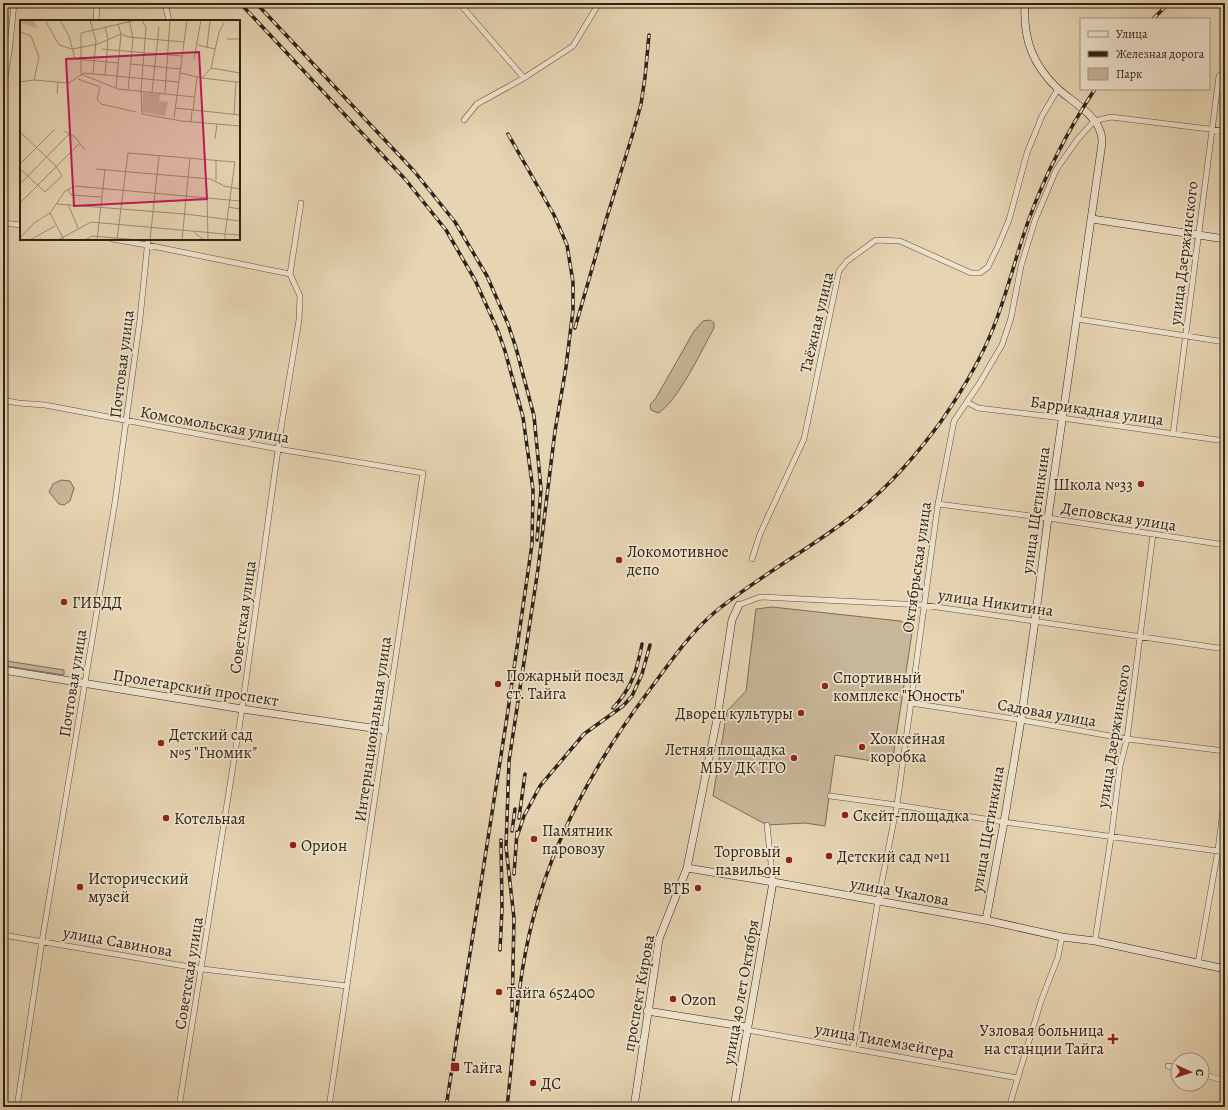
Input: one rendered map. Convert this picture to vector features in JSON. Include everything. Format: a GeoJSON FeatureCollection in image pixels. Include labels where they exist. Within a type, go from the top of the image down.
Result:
{"type":"FeatureCollection","features":[{"type":"Feature","properties":{"kind":"street"},"geometry":{"type":"LineString","coordinates":[[3,91],[10,45],[14,3]]}},
{"type":"Feature","properties":{"kind":"street"},"geometry":{"type":"LineString","coordinates":[[96,20],[97,3]]}},
{"type":"Feature","properties":{"kind":"street"},"geometry":{"type":"LineString","coordinates":[[165,3],[169,20]]}},
{"type":"Feature","properties":{"kind":"street"},"geometry":{"type":"LineString","coordinates":[[459,3],[524,78]]}},
{"type":"Feature","properties":{"kind":"street"},"geometry":{"type":"LineString","coordinates":[[464,120],[477,104],[524,78],[573,46],[599,3]]}},
{"type":"Feature","properties":{"kind":"street","name":"улица Щетинкина"},"geometry":{"type":"LineString","coordinates":[[986,920],[1021,720],[1062,418],[1102,143],[1100,131],[1094,121],[1082,108],[1048,79],[1034,58],[1029,47],[1024,17],[1025,3]]}},
{"type":"Feature","properties":{"kind":"street","name":"улица Дзержинского"},"geometry":{"type":"LineString","coordinates":[[1173,434],[1219,76],[1225,73]]}},
{"type":"Feature","properties":{"kind":"street","name":"Таёжная улица"},"geometry":{"type":"LineString","coordinates":[[752,559],[760,534],[804,439],[839,271],[846,261],[876,240],[900,242],[971,273],[980,273],[988,267],[1009,220],[1027,153],[1042,116],[1058,89]]}},
{"type":"Feature","properties":{"kind":"street"},"geometry":{"type":"LineString","coordinates":[[1094,121],[1111,117],[1225,131]]}},
{"type":"Feature","properties":{"kind":"street","name":"Октябрьская улица"},"geometry":{"type":"LineString","coordinates":[[853,1048],[878,901],[897,805],[923,605],[938,504],[954,421],[1002,345],[1008,331],[1021,266],[1035,220],[1046,191],[1066,154],[1094,121]]}},
{"type":"Feature","properties":{"kind":"street"},"geometry":{"type":"LineString","coordinates":[[124,240],[148,242],[290,274],[301,203]]}},
{"type":"Feature","properties":{"kind":"street"},"geometry":{"type":"LineString","coordinates":[[1092,219],[1225,239]]}},
{"type":"Feature","properties":{"kind":"street"},"geometry":{"type":"LineString","coordinates":[[3,222],[20,225]]}},
{"type":"Feature","properties":{"kind":"street","name":"Почтовая улица"},"geometry":{"type":"LineString","coordinates":[[17,1107],[42,941],[127,421],[148,242]]}},
{"type":"Feature","properties":{"kind":"street","name":"Советская улица"},"geometry":{"type":"LineString","coordinates":[[179,1107],[242,709],[278,449],[299,320],[300,296],[290,274]]}},
{"type":"Feature","properties":{"kind":"street"},"geometry":{"type":"LineString","coordinates":[[1077,319],[1225,342]]}},
{"type":"Feature","properties":{"kind":"street","name":"Комсомольская улица"},"geometry":{"type":"LineString","coordinates":[[3,400],[18,403],[45,405],[278,449],[423,473]]}},
{"type":"Feature","properties":{"kind":"street","name":"Баррикадная улица"},"geometry":{"type":"LineString","coordinates":[[967,402],[978,408],[1062,418],[1225,441]]}},
{"type":"Feature","properties":{"kind":"street","name":"Интернациональная улица"},"geometry":{"type":"LineString","coordinates":[[329,1107],[423,473]]}},
{"type":"Feature","properties":{"kind":"street","name":"Деповская улица"},"geometry":{"type":"LineString","coordinates":[[938,504],[1048,518],[1225,545]]}},
{"type":"Feature","properties":{"kind":"street","name":"улица Дзержинского"},"geometry":{"type":"LineString","coordinates":[[1095,941],[1120,766],[1127,739],[1153,534]]}},
{"type":"Feature","properties":{"kind":"street","name":"улица Никитина"},"geometry":{"type":"LineString","coordinates":[[739,606],[760,597],[923,605],[1140,638],[1225,649]]}},
{"type":"Feature","properties":{"kind":"street","name":"проспект Кирова"},"geometry":{"type":"LineString","coordinates":[[634,1107],[659,939],[687,868],[717,719],[732,620],[739,606]]}},
{"type":"Feature","properties":{"kind":"street","name":"Пролетарский проспект"},"geometry":{"type":"LineString","coordinates":[[3,670],[242,709],[385,730]]}},
{"type":"Feature","properties":{"kind":"street","name":"Садовая улица"},"geometry":{"type":"LineString","coordinates":[[911,703],[1021,720],[1127,739],[1225,751]]}},
{"type":"Feature","properties":{"kind":"street"},"geometry":{"type":"LineString","coordinates":[[1198,963],[1218,850],[1225,794]]}},
{"type":"Feature","properties":{"kind":"street"},"geometry":{"type":"LineString","coordinates":[[830,796],[1004,822],[1225,852]]}},
{"type":"Feature","properties":{"kind":"street"},"geometry":{"type":"LineString","coordinates":[[767,825],[774,882]]}},
{"type":"Feature","properties":{"kind":"street","name":"улица Чкалова"},"geometry":{"type":"LineString","coordinates":[[687,868],[986,920],[1062,937],[1095,941],[1225,969]]}},
{"type":"Feature","properties":{"kind":"street","name":"улица 40 лет Октября"},"geometry":{"type":"LineString","coordinates":[[734,1107],[774,882]]}},
{"type":"Feature","properties":{"kind":"street","name":"улица Савинова"},"geometry":{"type":"LineString","coordinates":[[3,935],[202,969],[347,986]]}},
{"type":"Feature","properties":{"kind":"street"},"geometry":{"type":"LineString","coordinates":[[1009,1107],[1041,1001],[1058,957],[1062,937]]}},
{"type":"Feature","properties":{"kind":"street","name":"улица Тилемзейгера"},"geometry":{"type":"LineString","coordinates":[[647,1012],[1018,1078]]}},
{"type":"Feature","properties":{"kind":"street"},"geometry":{"type":"LineString","coordinates":[[1210,1076],[1225,1081]]}},
{"type":"Feature","properties":{"kind":"green space"},"geometry":{"type":"Polygon","coordinates":[[[710,320],[714,323],[714,328],[681,387],[673,398],[658,413],[651,410],[650,405],[656,398],[694,331],[703,321],[710,320]]]}},
{"type":"Feature","properties":{"kind":"green space"},"geometry":{"type":"Polygon","coordinates":[[[61,480],[70,481],[74,488],[70,501],[64,505],[59,504],[49,492],[53,484],[61,480]]]}},
{"type":"Feature","properties":{"kind":"green space"},"geometry":{"type":"Polygon","coordinates":[[[772,607],[900,621],[913,626],[892,764],[835,755],[825,826],[805,823],[767,825],[713,796],[727,711],[746,691],[756,609],[772,607]]]}},
{"type":"Feature","properties":{"kind":"green space"},"geometry":{"type":"Polygon","coordinates":[[[7,661],[64,670],[64,675],[6,666],[7,661]]]}},
{"type":"Feature","properties":{"kind":"railway"},"geometry":{"type":"LineString","coordinates":[[240,3],[405,179],[446,230],[475,280],[498,331],[523,417],[533,490],[532,544],[507,717],[446,1107]]}},
{"type":"Feature","properties":{"kind":"railway"},"geometry":{"type":"LineString","coordinates":[[256,3],[414,171],[455,222],[487,276],[508,324],[534,416],[541,489],[537,540]]}},
{"type":"Feature","properties":{"kind":"railway"},"geometry":{"type":"LineString","coordinates":[[1154,18],[1169,3]]}},
{"type":"Feature","properties":{"kind":"railway"},"geometry":{"type":"LineString","coordinates":[[575,328],[641,104],[649,35]]}},
{"type":"Feature","properties":{"kind":"railway"},"geometry":{"type":"LineString","coordinates":[[507,1107],[523,965],[533,919],[542,888],[565,829],[595,772],[629,718],[679,650],[696,630],[730,600],[854,514],[895,477],[920,449],[942,420],[980,358],[992,332],[1029,219],[1050,168],[1094,90]]}},
{"type":"Feature","properties":{"kind":"railway"},"geometry":{"type":"LineString","coordinates":[[508,134],[554,215],[567,245],[573,282],[573,310],[566,367],[555,431],[538,569],[509,761],[506,847],[514,918],[512,1011]]}},
{"type":"Feature","properties":{"kind":"railway"},"geometry":{"type":"LineString","coordinates":[[613,708],[625,693],[633,678],[642,644]]}},
{"type":"Feature","properties":{"kind":"railway"},"geometry":{"type":"LineString","coordinates":[[517,837],[524,816],[540,786],[584,734],[623,706],[632,696],[642,674],[650,645]]}},
{"type":"Feature","properties":{"kind":"railway"},"geometry":{"type":"LineString","coordinates":[[519,818],[525,774]]}},
{"type":"Feature","properties":{"kind":"railway"},"geometry":{"type":"LineString","coordinates":[[512,831],[515,809]]}},
{"type":"Feature","properties":{"kind":"railway"},"geometry":{"type":"LineString","coordinates":[[514,874],[517,832]]}},
{"type":"Feature","properties":{"kind":"railway"},"geometry":{"type":"LineString","coordinates":[[500,950],[502,909],[501,840]]}},
{"type":"Feature","properties":{"kind":"place","name":"Школа №33"},"geometry":{"type":"Point","coordinates":[1141,484]}},
{"type":"Feature","properties":{"kind":"place","name":"Локомотивное депо"},"geometry":{"type":"Point","coordinates":[619,560]}},
{"type":"Feature","properties":{"kind":"place","name":"ГИБДД"},"geometry":{"type":"Point","coordinates":[64,602]}},
{"type":"Feature","properties":{"kind":"place","name":"Пожарный поезд ст. Тайга"},"geometry":{"type":"Point","coordinates":[498,684]}},
{"type":"Feature","properties":{"kind":"place","name":"Спортивный комплекс \"Юность\""},"geometry":{"type":"Point","coordinates":[825,686]}},
{"type":"Feature","properties":{"kind":"place","name":"Дворец культуры"},"geometry":{"type":"Point","coordinates":[801,713]}},
{"type":"Feature","properties":{"kind":"place","name":"Детский сад №5 \"Гномик\""},"geometry":{"type":"Point","coordinates":[161,743]}},
{"type":"Feature","properties":{"kind":"place","name":"Хоккейная коробка"},"geometry":{"type":"Point","coordinates":[862,747]}},
{"type":"Feature","properties":{"kind":"place","name":"Летняя площадка МБУ ДК ТГО"},"geometry":{"type":"Point","coordinates":[794,758]}},
{"type":"Feature","properties":{"kind":"place","name":"Скейт-площадка"},"geometry":{"type":"Point","coordinates":[845,815]}},
{"type":"Feature","properties":{"kind":"place","name":"Котельная"},"geometry":{"type":"Point","coordinates":[166,818]}},
{"type":"Feature","properties":{"kind":"place","name":"Памятник паровозу"},"geometry":{"type":"Point","coordinates":[534,839]}},
{"type":"Feature","properties":{"kind":"place","name":"Орион"},"geometry":{"type":"Point","coordinates":[293,845]}},
{"type":"Feature","properties":{"kind":"place","name":"Детский сад №11"},"geometry":{"type":"Point","coordinates":[829,856]}},
{"type":"Feature","properties":{"kind":"place","name":"Торговый павильон"},"geometry":{"type":"Point","coordinates":[789,860]}},
{"type":"Feature","properties":{"kind":"place","name":"Исторический музей"},"geometry":{"type":"Point","coordinates":[80,887]}},
{"type":"Feature","properties":{"kind":"place","name":"ВТБ"},"geometry":{"type":"Point","coordinates":[698,888]}},
{"type":"Feature","properties":{"kind":"place","name":"Тайга 652400"},"geometry":{"type":"Point","coordinates":[499,992]}},
{"type":"Feature","properties":{"kind":"place","name":"Ozon"},"geometry":{"type":"Point","coordinates":[673,999]}},
{"type":"Feature","properties":{"kind":"place","name":"Узловая больница на станции Тайга"},"geometry":{"type":"Point","coordinates":[1113,1039]}},
{"type":"Feature","properties":{"kind":"place","name":"Тайга"},"geometry":{"type":"Point","coordinates":[455,1067]}},
{"type":"Feature","properties":{"kind":"place","name":"ДС"},"geometry":{"type":"Point","coordinates":[533,1083]}}]}
